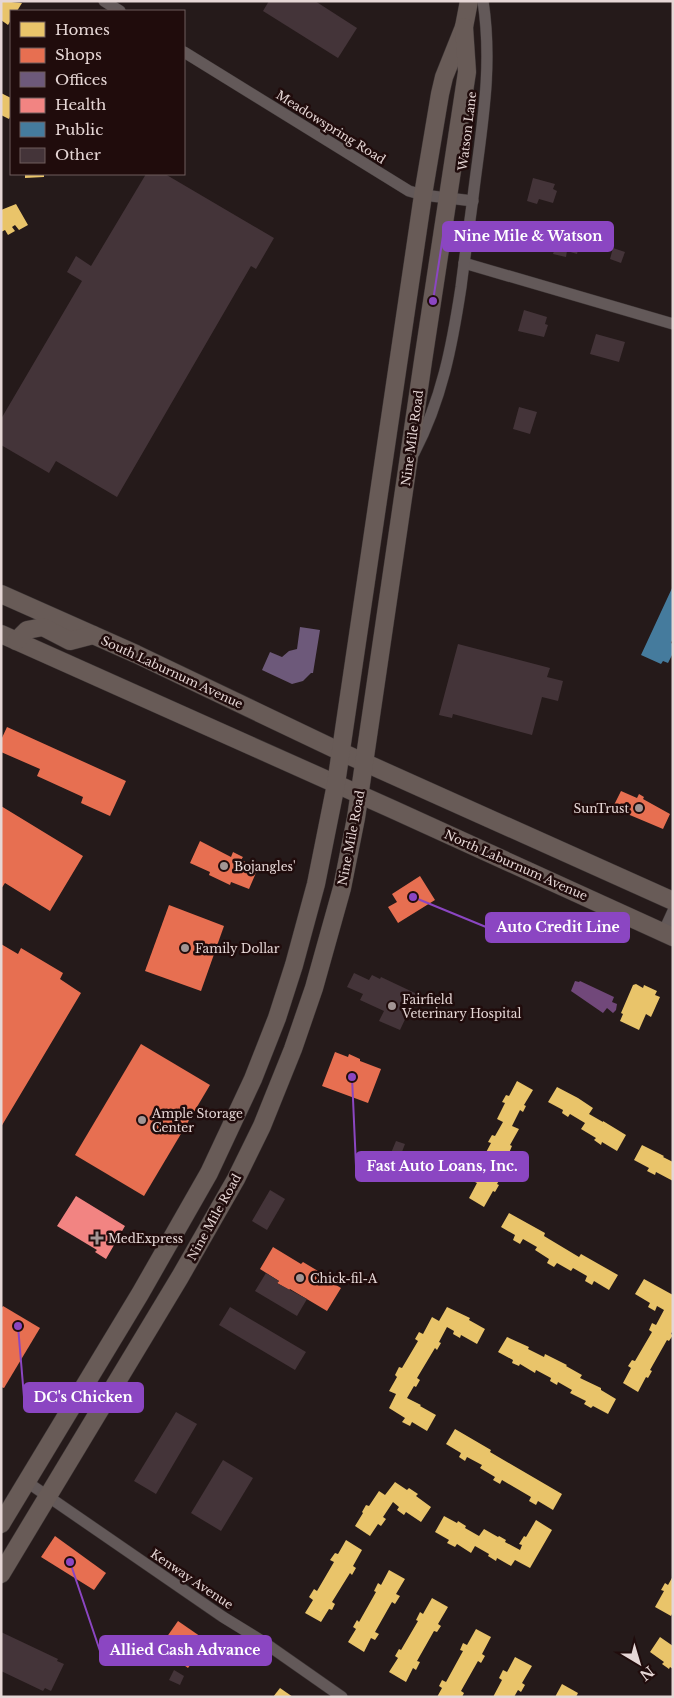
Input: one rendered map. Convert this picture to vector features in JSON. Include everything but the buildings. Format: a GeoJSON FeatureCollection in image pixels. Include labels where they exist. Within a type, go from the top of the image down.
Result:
{"type":"FeatureCollection","features":[{"type":"Feature","properties":{"kind":"main road","name":"Nine Mile Road"},"geometry":{"type":"LineString","coordinates":[[1,1524],[182,1223],[209,1173],[234,1122],[277,1018],[294,965],[316,884],[336,784],[423,195],[444,77],[464,27],[469,1]]}},
{"type":"Feature","properties":{"kind":"main road","name":"Nine Mile Road"},"geometry":{"type":"LineString","coordinates":[[1,1574],[208,1229],[262,1126],[303,1022],[328,941],[342,888],[360,795],[467,72],[464,27]]}},
{"type":"Feature","properties":{"kind":"main road","name":"South Laburnum Avenue"},"geometry":{"type":"LineString","coordinates":[[1,594],[364,762]]}},
{"type":"Feature","properties":{"kind":"main road"},"geometry":{"type":"LineString","coordinates":[[9,638],[27,630],[43,627],[70,641],[93,635]]}},
{"type":"Feature","properties":{"kind":"main road"},"geometry":{"type":"LineString","coordinates":[[9,638],[336,784]]}},
{"type":"Feature","properties":{"kind":"main road"},"geometry":{"type":"LineString","coordinates":[[364,762],[673,900]]}},
{"type":"Feature","properties":{"kind":"main road","name":"North Laburnum Avenue"},"geometry":{"type":"LineString","coordinates":[[336,784],[668,935]]}},
{"type":"Feature","properties":{"kind":"street"},"geometry":{"type":"LineString","coordinates":[[104,1],[118,10]]}},
{"type":"Feature","properties":{"kind":"street","name":"Watson Lane"},"geometry":{"type":"LineString","coordinates":[[408,463],[424,434],[441,389],[453,339],[485,108],[488,70],[487,30],[483,1]]}},
{"type":"Feature","properties":{"kind":"street","name":"Meadowspring Road"},"geometry":{"type":"LineString","coordinates":[[185,53],[409,191],[423,195],[473,202]]}},
{"type":"Feature","properties":{"kind":"street"},"geometry":{"type":"LineString","coordinates":[[464,263],[673,324]]}},
{"type":"Feature","properties":{"kind":"street"},"geometry":{"type":"LineString","coordinates":[[668,935],[673,911]]}},
{"type":"Feature","properties":{"kind":"street","name":"Kenway Avenue"},"geometry":{"type":"LineString","coordinates":[[27,1482],[342,1697]]}},
{"type":"Feature","properties":{"kind":"shaded area"},"geometry":{"type":"Polygon","coordinates":[[[575,981],[580,981],[614,997],[612,1002],[617,1004],[616,1010],[613,1013],[607,1008],[603,1013],[571,991],[575,981]]]}},
{"type":"Feature","properties":{"kind":"place","name":"Nine Mile & Watson"},"geometry":{"type":"Point","coordinates":[433,301]}},
{"type":"Feature","properties":{"kind":"place","name":"SunTrust"},"geometry":{"type":"Point","coordinates":[639,808]}},
{"type":"Feature","properties":{"kind":"place","name":"Bojangles'"},"geometry":{"type":"Point","coordinates":[224,866]}},
{"type":"Feature","properties":{"kind":"place","name":"Auto Credit Line"},"geometry":{"type":"Point","coordinates":[413,897]}},
{"type":"Feature","properties":{"kind":"place","name":"Family Dollar"},"geometry":{"type":"Point","coordinates":[185,948]}},
{"type":"Feature","properties":{"kind":"place","name":"Fairfield Veterinary Hospital"},"geometry":{"type":"Point","coordinates":[392,1006]}},
{"type":"Feature","properties":{"kind":"place","name":"Fast Auto Loans, Inc."},"geometry":{"type":"Point","coordinates":[352,1077]}},
{"type":"Feature","properties":{"kind":"place","name":"Ample Storage Center"},"geometry":{"type":"Point","coordinates":[142,1120]}},
{"type":"Feature","properties":{"kind":"place","name":"MedExpress"},"geometry":{"type":"Point","coordinates":[97,1238]}},
{"type":"Feature","properties":{"kind":"place","name":"Chick-fil-A"},"geometry":{"type":"Point","coordinates":[300,1278]}},
{"type":"Feature","properties":{"kind":"place","name":"DC's Chicken"},"geometry":{"type":"Point","coordinates":[18,1326]}},
{"type":"Feature","properties":{"kind":"place","name":"Allied Cash Advance"},"geometry":{"type":"Point","coordinates":[70,1562]}}]}
